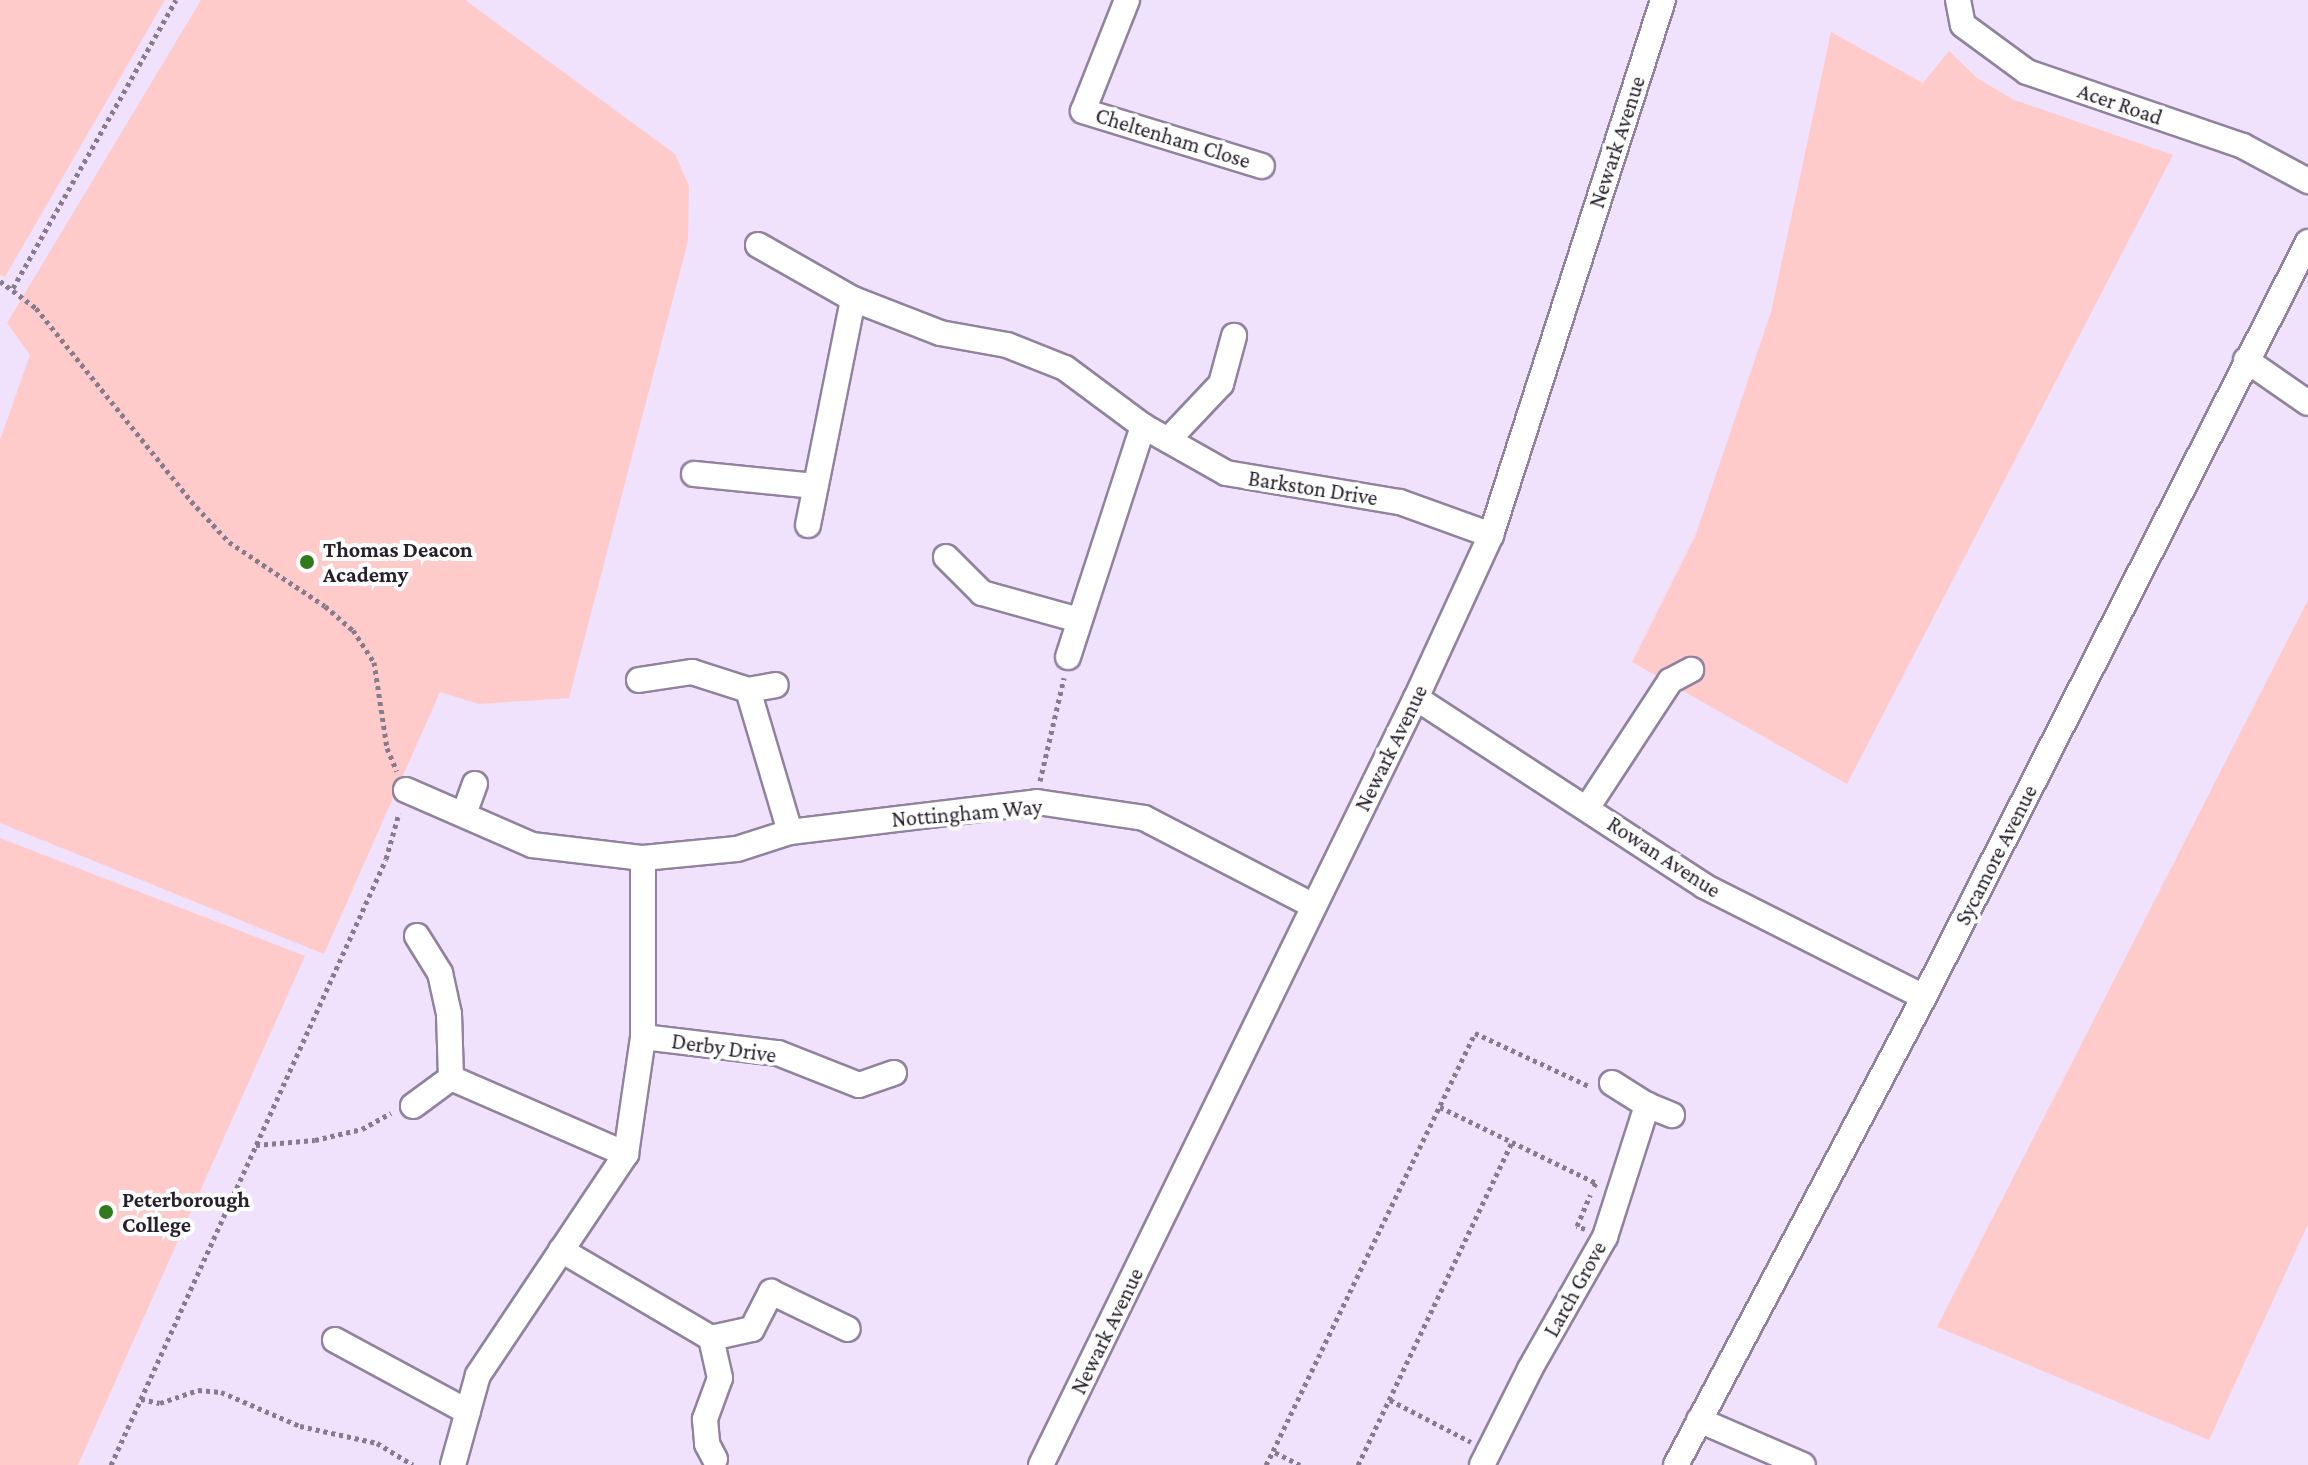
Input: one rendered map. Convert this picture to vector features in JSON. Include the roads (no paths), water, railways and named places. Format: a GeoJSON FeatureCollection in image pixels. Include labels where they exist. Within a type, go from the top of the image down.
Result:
{"type":"FeatureCollection","features":[{"type":"Feature","properties":{"kind":"street","name":"Cheltenham Close"},"geometry":{"type":"LineString","coordinates":[[1127,0],[1083,111],[1262,166]]}},
{"type":"Feature","properties":{"kind":"street","name":"Newark Avenue"},"geometry":{"type":"LineString","coordinates":[[1041,1465],[1416,698],[1491,535],[1663,0]]}},
{"type":"Feature","properties":{"kind":"street","name":"Acer Road"},"geometry":{"type":"LineString","coordinates":[[1958,0],[1963,25],[2027,72],[2243,146],[2308,181]]}},
{"type":"Feature","properties":{"kind":"street","name":"Sycamore Avenue"},"geometry":{"type":"LineString","coordinates":[[1676,1465],[1924,997],[2308,242]]}},
{"type":"Feature","properties":{"kind":"street","name":"Barkston Drive"},"geometry":{"type":"LineString","coordinates":[[758,245],[853,299],[940,333],[1007,345],[1065,368],[1143,426],[1226,473],[1400,502],[1491,535]]}},
{"type":"Feature","properties":{"kind":"street"},"geometry":{"type":"LineString","coordinates":[[808,525],[853,299]]}},
{"type":"Feature","properties":{"kind":"street"},"geometry":{"type":"LineString","coordinates":[[1168,440],[1221,384],[1234,336]]}},
{"type":"Feature","properties":{"kind":"street"},"geometry":{"type":"LineString","coordinates":[[2246,360],[2308,403]]}},
{"type":"Feature","properties":{"kind":"street"},"geometry":{"type":"LineString","coordinates":[[1068,657],[1143,426]]}},
{"type":"Feature","properties":{"kind":"street"},"geometry":{"type":"LineString","coordinates":[[694,474],[815,486]]}},
{"type":"Feature","properties":{"kind":"street"},"geometry":{"type":"LineString","coordinates":[[946,557],[982,593],[1079,620]]}},
{"type":"Feature","properties":{"kind":"street"},"geometry":{"type":"LineString","coordinates":[[1587,808],[1670,681],[1691,670]]}},
{"type":"Feature","properties":{"kind":"street"},"geometry":{"type":"LineString","coordinates":[[639,680],[692,672],[748,690],[776,685]]}},
{"type":"Feature","properties":{"kind":"street"},"geometry":{"type":"LineString","coordinates":[[748,690],[790,832]]}},
{"type":"Feature","properties":{"kind":"street","name":"Rowan Avenue"},"geometry":{"type":"LineString","coordinates":[[1416,698],[1704,886],[1924,997]]}},
{"type":"Feature","properties":{"kind":"street"},"geometry":{"type":"LineString","coordinates":[[464,814],[475,784]]}},
{"type":"Feature","properties":{"kind":"street","name":"Nottingham Way"},"geometry":{"type":"LineString","coordinates":[[406,790],[532,845],[643,858],[737,849],[790,832],[1037,802],[1144,818],[1314,906]]}},
{"type":"Feature","properties":{"kind":"street","name":"Derby Drive"},"geometry":{"type":"LineString","coordinates":[[453,1465],[478,1375],[626,1154],[643,1037],[643,858]]}},
{"type":"Feature","properties":{"kind":"street"},"geometry":{"type":"LineString","coordinates":[[417,936],[440,973],[449,1028],[451,1078]]}},
{"type":"Feature","properties":{"kind":"street","name":"Derby Drive"},"geometry":{"type":"LineString","coordinates":[[643,1037],[778,1053],[859,1085],[894,1073]]}},
{"type":"Feature","properties":{"kind":"street"},"geometry":{"type":"LineString","coordinates":[[413,1106],[451,1078]]}},
{"type":"Feature","properties":{"kind":"street"},"geometry":{"type":"LineString","coordinates":[[451,1078],[626,1154]]}},
{"type":"Feature","properties":{"kind":"street"},"geometry":{"type":"LineString","coordinates":[[1605,1086],[1672,1115]]}},
{"type":"Feature","properties":{"kind":"street","name":"Larch Grove"},"geometry":{"type":"LineString","coordinates":[[1485,1458],[1530,1369],[1605,1237],[1647,1105]]}},
{"type":"Feature","properties":{"kind":"street"},"geometry":{"type":"LineString","coordinates":[[561,1250],[711,1338],[752,1329],[771,1292],[848,1329]]}},
{"type":"Feature","properties":{"kind":"street"},"geometry":{"type":"LineString","coordinates":[[711,1338],[720,1378],[705,1419],[707,1444],[715,1459]]}},
{"type":"Feature","properties":{"kind":"street"},"geometry":{"type":"LineString","coordinates":[[335,1340],[468,1412]]}},
{"type":"Feature","properties":{"kind":"street"},"geometry":{"type":"LineString","coordinates":[[1699,1420],[1803,1465]]}},
{"type":"Feature","properties":{"kind":"place","name":"Thomas Deacon Academy"},"geometry":{"type":"Point","coordinates":[307,562]}},
{"type":"Feature","properties":{"kind":"place","name":"Peterborough College"},"geometry":{"type":"Point","coordinates":[106,1212]}}]}
